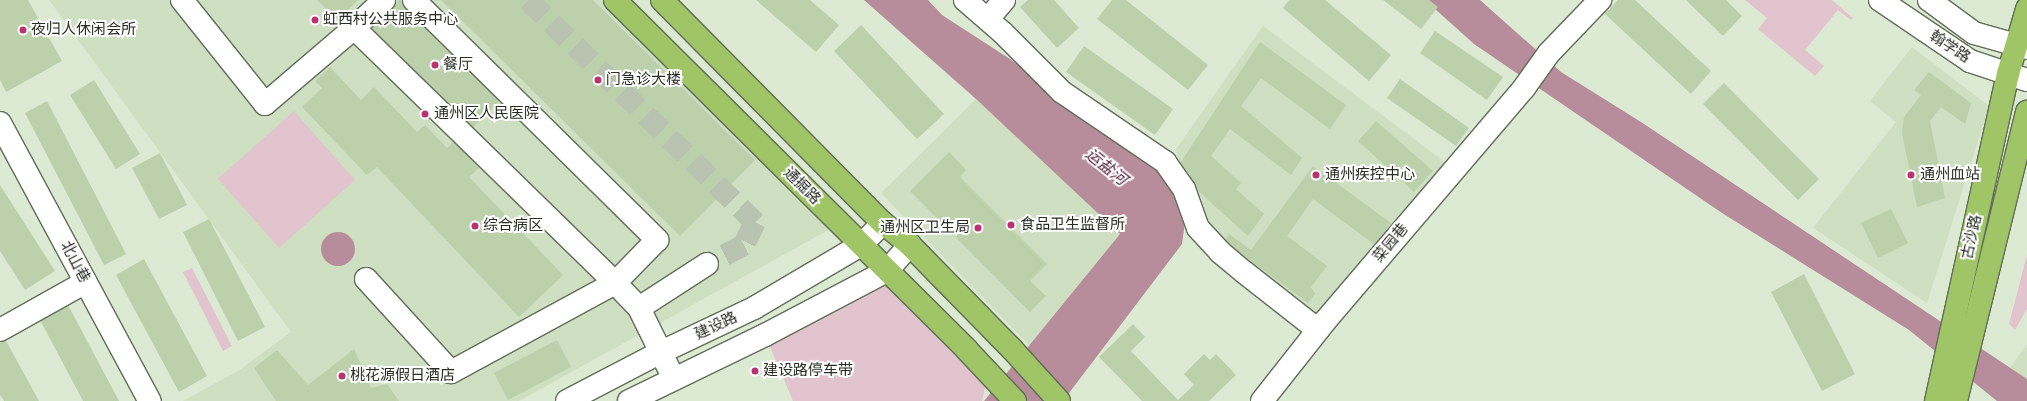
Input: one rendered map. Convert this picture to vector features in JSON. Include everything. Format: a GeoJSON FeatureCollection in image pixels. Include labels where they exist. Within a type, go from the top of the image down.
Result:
{"type":"FeatureCollection","features":[{"type":"Feature","properties":{"kind":"main road","name":"通掘路"},"geometry":{"type":"LineString","coordinates":[[615,0],[967,350],[1015,401]]}},
{"type":"Feature","properties":{"kind":"main road","name":"通掘路"},"geometry":{"type":"LineString","coordinates":[[662,0],[883,224],[910,245],[1012,350],[1059,401]]}},
{"type":"Feature","properties":{"kind":"main road","name":"古沙路"},"geometry":{"type":"LineString","coordinates":[[1936,401],[2018,77],[2027,9]]}},
{"type":"Feature","properties":{"kind":"main road","name":"古沙路"},"geometry":{"type":"LineString","coordinates":[[1956,401],[2027,112]]}},
{"type":"Feature","properties":{"kind":"street"},"geometry":{"type":"LineString","coordinates":[[182,0],[265,104],[354,28],[384,0]]}},
{"type":"Feature","properties":{"kind":"street"},"geometry":{"type":"LineString","coordinates":[[366,279],[451,372],[615,283],[656,240],[414,0]]}},
{"type":"Feature","properties":{"kind":"street"},"geometry":{"type":"LineString","coordinates":[[965,0],[988,19],[1062,92],[1165,162],[1184,189],[1198,228],[1220,252],[1318,330]]}},
{"type":"Feature","properties":{"kind":"street"},"geometry":{"type":"LineString","coordinates":[[988,19],[1004,0]]}},
{"type":"Feature","properties":{"kind":"street","name":"菜园巷"},"geometry":{"type":"LineString","coordinates":[[1262,401],[1318,330],[1524,88],[1549,53],[1600,0]]}},
{"type":"Feature","properties":{"kind":"street","name":"翰学路"},"geometry":{"type":"LineString","coordinates":[[1880,0],[1970,61],[2018,77]]}},
{"type":"Feature","properties":{"kind":"street","name":"翰学路"},"geometry":{"type":"LineString","coordinates":[[1929,0],[1974,33],[2022,46]]}},
{"type":"Feature","properties":{"kind":"street"},"geometry":{"type":"LineString","coordinates":[[354,28],[639,308],[674,379]]}},
{"type":"Feature","properties":{"kind":"street","name":"北山巷"},"geometry":{"type":"LineString","coordinates":[[0,123],[150,401]]}},
{"type":"Feature","properties":{"kind":"street","name":"建设路"},"geometry":{"type":"LineString","coordinates":[[567,401],[655,355],[754,308],[861,245],[883,224]]}},
{"type":"Feature","properties":{"kind":"street","name":"建设路"},"geometry":{"type":"LineString","coordinates":[[629,401],[765,335],[887,271],[910,245]]}},
{"type":"Feature","properties":{"kind":"street"},"geometry":{"type":"LineString","coordinates":[[639,308],[707,264]]}},
{"type":"Feature","properties":{"kind":"street"},"geometry":{"type":"LineString","coordinates":[[0,330],[86,282]]}},
{"type":"Feature","properties":{"kind":"shaded area","name":"通州区人民医院"},"geometry":{"type":"Polygon","coordinates":[[[49,0],[601,0],[832,228],[519,401],[183,401],[238,371],[291,332],[49,0]]]}},
{"type":"Feature","properties":{"kind":"shaded area"},"geometry":{"type":"Polygon","coordinates":[[[1745,0],[1832,0],[1853,18],[1851,20],[1838,10],[1805,50],[1824,66],[1815,76],[1758,29],[1767,18],[1745,0]]]}},
{"type":"Feature","properties":{"kind":"shaded area","name":"通州疾控中心"},"geometry":{"type":"Polygon","coordinates":[[[1263,26],[1454,169],[1322,325],[1224,241],[1208,220],[1179,165],[1176,149],[1263,26]]]}},
{"type":"Feature","properties":{"kind":"shaded area","name":"通州血站"},"geometry":{"type":"Polygon","coordinates":[[[1912,47],[1989,106],[1927,303],[1813,228],[1896,122],[1870,101],[1912,47]]]}},
{"type":"Feature","properties":{"kind":"shaded area","name":"食品卫生监督所"},"geometry":{"type":"Polygon","coordinates":[[[976,99],[1120,234],[1030,346],[881,193],[976,99]]]}},
{"type":"Feature","properties":{"kind":"shaded area"},"geometry":{"type":"Polygon","coordinates":[[[294,111],[355,180],[279,248],[218,179],[294,111]]]}},
{"type":"Feature","properties":{"kind":"shaded area"},"geometry":{"type":"Polygon","coordinates":[[[2027,255],[2027,309],[2015,330],[2009,324],[2027,255]]]}},
{"type":"Feature","properties":{"kind":"shaded area"},"geometry":{"type":"Polygon","coordinates":[[[192,268],[232,346],[223,351],[183,272],[192,268]]]}},
{"type":"Feature","properties":{"kind":"shaded area"},"geometry":{"type":"Polygon","coordinates":[[[887,271],[988,374],[982,401],[793,401],[765,335],[887,271]]]}},
{"type":"Feature","properties":{"kind":"shaded area"},"geometry":{"type":"Polygon","coordinates":[[[2027,344],[2027,383],[2009,369],[2027,344]]]}},
{"type":"Feature","properties":{"kind":"water","name":"运盐河"},"geometry":{"type":"Polygon","coordinates":[[[864,0],[928,0],[942,15],[1010,59],[1144,158],[1171,183],[1185,222],[1182,244],[1063,401],[984,401],[1120,234],[976,99],[864,0]]]}},
{"type":"Feature","properties":{"kind":"water"},"geometry":{"type":"Polygon","coordinates":[[[1425,0],[1480,0],[1561,72],[1641,122],[2027,379],[2027,401],[1997,401],[1909,330],[1722,213],[1474,44],[1425,0]]]}},
{"type":"Feature","properties":{"kind":"water"},"geometry":{"type":"Polygon","coordinates":[[[338,232],[350,237],[355,249],[350,261],[338,266],[326,261],[321,249],[326,237],[338,232]]]}},
{"type":"Feature","properties":{"kind":"building","name":"夜归人休闲会所"},"geometry":{"type":"Polygon","coordinates":[[[0,0],[28,0],[62,61],[6,92],[0,80],[0,0]]]}},
{"type":"Feature","properties":{"kind":"building"},"geometry":{"type":"Polygon","coordinates":[[[317,0],[358,0],[338,20],[317,0]]]}},
{"type":"Feature","properties":{"kind":"building","name":"餐厅"},"geometry":{"type":"Polygon","coordinates":[[[399,0],[403,0],[502,98],[469,132],[368,32],[399,0]]]}},
{"type":"Feature","properties":{"kind":"building","name":"门急诊大楼"},"geometry":{"type":"Polygon","coordinates":[[[441,0],[593,0],[755,160],[680,236],[441,0]]]}},
{"type":"Feature","properties":{"kind":"building"},"geometry":{"type":"Polygon","coordinates":[[[756,0],[810,0],[839,25],[816,52],[756,0]]]}},
{"type":"Feature","properties":{"kind":"building"},"geometry":{"type":"Polygon","coordinates":[[[1028,0],[1054,0],[1079,28],[1057,48],[1020,7],[1028,0]]]}},
{"type":"Feature","properties":{"kind":"building"},"geometry":{"type":"Polygon","coordinates":[[[1112,0],[1126,0],[1208,65],[1188,90],[1097,19],[1112,0]]]}},
{"type":"Feature","properties":{"kind":"building"},"geometry":{"type":"Polygon","coordinates":[[[1289,0],[1325,0],[1391,55],[1369,81],[1283,8],[1289,0]]]}},
{"type":"Feature","properties":{"kind":"building"},"geometry":{"type":"Polygon","coordinates":[[[1383,0],[1429,0],[1438,7],[1421,29],[1383,0]]]}},
{"type":"Feature","properties":{"kind":"building"},"geometry":{"type":"Polygon","coordinates":[[[1618,0],[1635,0],[1711,71],[1691,94],[1605,14],[1618,0]]]}},
{"type":"Feature","properties":{"kind":"building"},"geometry":{"type":"Polygon","coordinates":[[[1686,0],[1726,0],[1742,16],[1723,36],[1686,0]]]}},
{"type":"Feature","properties":{"kind":"building"},"geometry":{"type":"Polygon","coordinates":[[[861,25],[944,114],[917,139],[834,51],[861,25]]]}},
{"type":"Feature","properties":{"kind":"building"},"geometry":{"type":"Polygon","coordinates":[[[1435,31],[1503,77],[1487,100],[1420,53],[1435,31]]]}},
{"type":"Feature","properties":{"kind":"building"},"geometry":{"type":"Polygon","coordinates":[[[1260,42],[1346,105],[1330,129],[1261,78],[1241,106],[1302,158],[1291,175],[1230,129],[1211,156],[1241,183],[1236,189],[1264,214],[1248,236],[1187,181],[1190,174],[1179,165],[1260,42]]]}},
{"type":"Feature","properties":{"kind":"building"},"geometry":{"type":"Polygon","coordinates":[[[1084,46],[1173,109],[1155,135],[1066,72],[1084,46]]]}},
{"type":"Feature","properties":{"kind":"building","name":"综合病区"},"geometry":{"type":"Polygon","coordinates":[[[330,67],[361,100],[374,87],[417,132],[425,125],[447,148],[454,141],[479,168],[469,177],[563,275],[519,317],[377,167],[367,175],[302,107],[322,88],[315,81],[330,67]]]}},
{"type":"Feature","properties":{"kind":"building"},"geometry":{"type":"Polygon","coordinates":[[[1929,72],[1971,103],[1965,124],[1941,107],[1930,121],[1945,198],[1917,207],[1902,133],[1904,117],[1921,95],[1914,90],[1929,72]]]}},
{"type":"Feature","properties":{"kind":"building"},"geometry":{"type":"Polygon","coordinates":[[[1400,79],[1469,128],[1456,146],[1387,98],[1400,79]]]}},
{"type":"Feature","properties":{"kind":"building"},"geometry":{"type":"Polygon","coordinates":[[[94,80],[140,154],[116,169],[70,95],[94,80]]]}},
{"type":"Feature","properties":{"kind":"building"},"geometry":{"type":"Polygon","coordinates":[[[1724,83],[1819,179],[1798,200],[1703,104],[1724,83]]]}},
{"type":"Feature","properties":{"kind":"building"},"geometry":{"type":"Polygon","coordinates":[[[47,101],[126,254],[104,265],[25,113],[47,101]]]}},
{"type":"Feature","properties":{"kind":"building"},"geometry":{"type":"Polygon","coordinates":[[[1376,121],[1433,171],[1414,192],[1358,141],[1376,121]]]}},
{"type":"Feature","properties":{"kind":"building","name":"通州区卫生局"},"geometry":{"type":"Polygon","coordinates":[[[949,152],[966,170],[960,177],[1047,264],[1030,281],[1046,296],[1030,312],[910,191],[949,152]]]}},
{"type":"Feature","properties":{"kind":"building"},"geometry":{"type":"Polygon","coordinates":[[[160,153],[187,205],[159,219],[132,168],[160,153]]]}},
{"type":"Feature","properties":{"kind":"building"},"geometry":{"type":"Polygon","coordinates":[[[1313,166],[1391,223],[1375,245],[1313,199],[1287,236],[1327,266],[1311,287],[1315,294],[1308,303],[1224,241],[1229,234],[1251,250],[1313,166]]]}},
{"type":"Feature","properties":{"kind":"building"},"geometry":{"type":"Polygon","coordinates":[[[0,185],[55,271],[25,290],[0,251],[0,185]]]}},
{"type":"Feature","properties":{"kind":"building"},"geometry":{"type":"Polygon","coordinates":[[[1891,209],[1908,243],[1878,258],[1861,223],[1891,209]]]}},
{"type":"Feature","properties":{"kind":"building"},"geometry":{"type":"Polygon","coordinates":[[[209,219],[265,327],[238,341],[183,232],[209,219]]]}},
{"type":"Feature","properties":{"kind":"building"},"geometry":{"type":"Polygon","coordinates":[[[144,259],[207,376],[179,392],[116,275],[144,259]]]}},
{"type":"Feature","properties":{"kind":"building"},"geometry":{"type":"Polygon","coordinates":[[[1804,274],[1855,374],[1822,391],[1771,292],[1804,274]]]}},
{"type":"Feature","properties":{"kind":"building"},"geometry":{"type":"Polygon","coordinates":[[[67,303],[119,401],[83,401],[39,318],[67,303]]]}},
{"type":"Feature","properties":{"kind":"building"},"geometry":{"type":"Polygon","coordinates":[[[1133,324],[1145,337],[1131,351],[1178,400],[1194,385],[1184,374],[1204,354],[1210,360],[1216,354],[1236,375],[1209,401],[1142,401],[1099,357],[1133,324]]]}},
{"type":"Feature","properties":{"kind":"building"},"geometry":{"type":"Polygon","coordinates":[[[5,339],[39,401],[4,401],[0,394],[0,342],[5,339]]]}},
{"type":"Feature","properties":{"kind":"building"},"geometry":{"type":"Polygon","coordinates":[[[557,340],[571,367],[508,400],[494,373],[557,340]]]}},
{"type":"Feature","properties":{"kind":"building","name":"桃花源假日酒店"},"geometry":{"type":"Polygon","coordinates":[[[354,349],[371,388],[387,384],[399,401],[276,401],[254,368],[277,350],[308,385],[354,349]]]}},
{"type":"Feature","properties":{"kind":"tunnel"},"geometry":{"type":"LineString","coordinates":[[528,0],[755,222],[744,245],[707,264]]}},
{"type":"Feature","properties":{"kind":"place","name":"虹西村公共服务中心"},"geometry":{"type":"Point","coordinates":[315,20]}},
{"type":"Feature","properties":{"kind":"place","name":"夜归人休闲会所"},"geometry":{"type":"Point","coordinates":[23,30]}},
{"type":"Feature","properties":{"kind":"place","name":"餐厅"},"geometry":{"type":"Point","coordinates":[435,65]}},
{"type":"Feature","properties":{"kind":"place","name":"门急诊大楼"},"geometry":{"type":"Point","coordinates":[598,80]}},
{"type":"Feature","properties":{"kind":"place","name":"通州区人民医院"},"geometry":{"type":"Point","coordinates":[425,114]}},
{"type":"Feature","properties":{"kind":"place","name":"通州疾控中心"},"geometry":{"type":"Point","coordinates":[1316,175]}},
{"type":"Feature","properties":{"kind":"place","name":"通州血站"},"geometry":{"type":"Point","coordinates":[1911,175]}},
{"type":"Feature","properties":{"kind":"place","name":"食品卫生监督所"},"geometry":{"type":"Point","coordinates":[1011,225]}},
{"type":"Feature","properties":{"kind":"place","name":"综合病区"},"geometry":{"type":"Point","coordinates":[475,226]}},
{"type":"Feature","properties":{"kind":"place","name":"通州区卫生局"},"geometry":{"type":"Point","coordinates":[978,228]}},
{"type":"Feature","properties":{"kind":"place","name":"建设路停车带"},"geometry":{"type":"Point","coordinates":[755,371]}},
{"type":"Feature","properties":{"kind":"place","name":"桃花源假日酒店"},"geometry":{"type":"Point","coordinates":[342,376]}}]}
